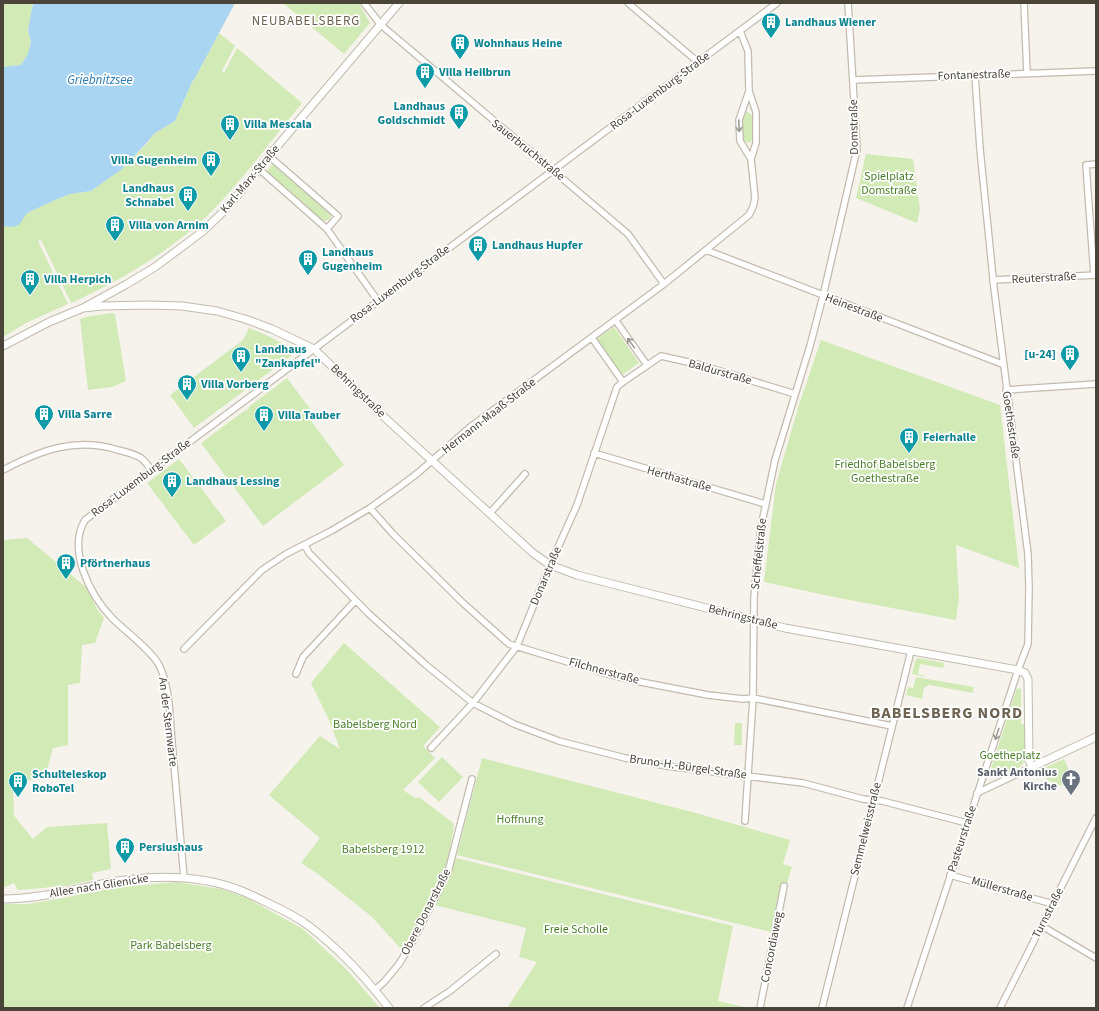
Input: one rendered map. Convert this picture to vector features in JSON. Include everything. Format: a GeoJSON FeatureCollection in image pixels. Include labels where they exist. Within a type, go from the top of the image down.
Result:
{"type":"FeatureCollection","features":[{"type":"Feature","properties":{"kind":"street","name":"Sauerbruchstraße"},"geometry":{"type":"LineString","coordinates":[[364,3],[380,25],[494,122],[554,170],[628,234],[664,284]]}},
{"type":"Feature","properties":{"kind":"street","name":"Karl-Marx-Straße"},"geometry":{"type":"LineString","coordinates":[[3,346],[49,322],[83,308],[146,272],[193,240],[225,210],[399,3]]}},
{"type":"Feature","properties":{"kind":"street"},"geometry":{"type":"LineString","coordinates":[[628,3],[698,62]]}},
{"type":"Feature","properties":{"kind":"street","name":"Rosa-Luxemburg-Straße"},"geometry":{"type":"LineString","coordinates":[[94,592],[84,572],[79,555],[78,543],[82,525],[85,520],[777,3]]}},
{"type":"Feature","properties":{"kind":"street","name":"Domstraße"},"geometry":{"type":"LineString","coordinates":[[824,296],[857,149],[848,3]]}},
{"type":"Feature","properties":{"kind":"street"},"geometry":{"type":"LineString","coordinates":[[1024,3],[1028,73]]}},
{"type":"Feature","properties":{"kind":"street","name":"Hermann-Maaß-Straße"},"geometry":{"type":"LineString","coordinates":[[184,649],[262,570],[286,554],[305,545],[370,508],[402,485],[469,428],[616,321],[664,284],[749,214],[753,207],[755,198],[751,159],[756,143],[756,112],[749,91],[748,51],[740,31]]}},
{"type":"Feature","properties":{"kind":"street","name":"Fontanestraße"},"geometry":{"type":"LineString","coordinates":[[852,80],[1096,71]]}},
{"type":"Feature","properties":{"kind":"street","name":"Goethestraße"},"geometry":{"type":"LineString","coordinates":[[975,75],[980,149],[1002,364],[1028,561],[1028,644],[1018,670]]}},
{"type":"Feature","properties":{"kind":"street","name":"Hermann-Maaß-Straße"},"geometry":{"type":"LineString","coordinates":[[749,91],[739,120],[740,141],[751,159]]}},
{"type":"Feature","properties":{"kind":"street"},"geometry":{"type":"LineString","coordinates":[[269,156],[338,216],[327,229]]}},
{"type":"Feature","properties":{"kind":"street"},"geometry":{"type":"LineString","coordinates":[[1095,275],[1086,165],[1096,164]]}},
{"type":"Feature","properties":{"kind":"street"},"geometry":{"type":"LineString","coordinates":[[259,169],[327,229],[378,301]]}},
{"type":"Feature","properties":{"kind":"street","name":"Heinestraße"},"geometry":{"type":"LineString","coordinates":[[706,250],[1002,364]]}},
{"type":"Feature","properties":{"kind":"street","name":"Reuterstraße"},"geometry":{"type":"LineString","coordinates":[[993,280],[1095,275]]}},
{"type":"Feature","properties":{"kind":"street","name":"Scheffelstraße"},"geometry":{"type":"LineString","coordinates":[[745,821],[753,698],[754,620],[758,550],[765,504],[775,460],[824,296]]}},
{"type":"Feature","properties":{"kind":"street","name":"Behringstraße"},"geometry":{"type":"LineString","coordinates":[[83,308],[147,305],[182,306],[216,311],[245,319],[272,329],[314,349],[383,416],[533,553],[550,565],[577,576],[785,628],[1018,670]]}},
{"type":"Feature","properties":{"kind":"street"},"geometry":{"type":"LineString","coordinates":[[616,321],[647,365]]}},
{"type":"Feature","properties":{"kind":"street"},"geometry":{"type":"LineString","coordinates":[[592,338],[623,382]]}},
{"type":"Feature","properties":{"kind":"street","name":"Baldurstraße"},"geometry":{"type":"LineString","coordinates":[[623,382],[661,356],[697,364],[795,394]]}},
{"type":"Feature","properties":{"kind":"street","name":"Donarstraße"},"geometry":{"type":"LineString","coordinates":[[431,748],[473,703],[517,646],[550,565],[577,505],[617,387],[623,382]]}},
{"type":"Feature","properties":{"kind":"street"},"geometry":{"type":"LineString","coordinates":[[1006,390],[1096,384]]}},
{"type":"Feature","properties":{"kind":"street"},"geometry":{"type":"LineString","coordinates":[[3,470],[39,453],[78,444],[103,446],[124,451],[141,458],[152,470]]}},
{"type":"Feature","properties":{"kind":"street","name":"Herthastraße"},"geometry":{"type":"LineString","coordinates":[[594,454],[765,504]]}},
{"type":"Feature","properties":{"kind":"street"},"geometry":{"type":"LineString","coordinates":[[490,513],[525,474]]}},
{"type":"Feature","properties":{"kind":"street","name":"Filchnerstraße"},"geometry":{"type":"LineString","coordinates":[[370,508],[394,534],[463,602],[509,644],[604,673],[641,682],[708,695],[743,699],[753,698],[892,726]]}},
{"type":"Feature","properties":{"kind":"street","name":"Bruno-H.-Bürgel-Straße"},"geometry":{"type":"LineString","coordinates":[[305,545],[310,553],[355,601],[393,636],[473,703],[514,724],[559,741],[618,756],[667,766],[803,783],[862,799],[873,800],[967,823]]}},
{"type":"Feature","properties":{"kind":"street","name":"An der Sternwarte"},"geometry":{"type":"LineString","coordinates":[[94,592],[111,617],[150,653],[162,671],[168,704],[184,878]]}},
{"type":"Feature","properties":{"kind":"street"},"geometry":{"type":"LineString","coordinates":[[296,674],[303,657],[355,601]]}},
{"type":"Feature","properties":{"kind":"street","name":"Semmelweisstraße"},"geometry":{"type":"LineString","coordinates":[[822,1008],[911,651]]}},
{"type":"Feature","properties":{"kind":"street"},"geometry":{"type":"LineString","coordinates":[[1018,670],[1025,673],[1028,679],[1029,760],[1032,767]]}},
{"type":"Feature","properties":{"kind":"street","name":"Pasteurstraße"},"geometry":{"type":"LineString","coordinates":[[907,1008],[1018,670]]}},
{"type":"Feature","properties":{"kind":"street"},"geometry":{"type":"LineString","coordinates":[[977,793],[1096,737]]}},
{"type":"Feature","properties":{"kind":"street","name":"Obere Donarstraße"},"geometry":{"type":"LineString","coordinates":[[375,990],[399,964],[414,940],[448,872],[472,779]]}},
{"type":"Feature","properties":{"kind":"street","name":"Turnstraße"},"geometry":{"type":"LineString","coordinates":[[1000,1008],[1096,818]]}},
{"type":"Feature","properties":{"kind":"street","name":"Müllerstraße"},"geometry":{"type":"LineString","coordinates":[[950,875],[1053,904]]}},
{"type":"Feature","properties":{"kind":"street","name":"Allee nach Glienicke"},"geometry":{"type":"LineString","coordinates":[[3,899],[21,899],[117,881],[170,877],[216,883],[238,889],[292,916],[325,939],[375,990],[389,1008]]}},
{"type":"Feature","properties":{"kind":"street","name":"Concordiaweg"},"geometry":{"type":"LineString","coordinates":[[760,1008],[784,886]]}},
{"type":"Feature","properties":{"kind":"street"},"geometry":{"type":"LineString","coordinates":[[1042,926],[1096,958]]}},
{"type":"Feature","properties":{"kind":"street"},"geometry":{"type":"LineString","coordinates":[[424,1008],[450,991],[496,954]]}},
{"type":"Feature","properties":{"kind":"green space"},"geometry":{"type":"Polygon","coordinates":[[[3,3],[34,3],[28,30],[31,42],[28,54],[21,65],[3,67],[3,3]]]}},
{"type":"Feature","properties":{"kind":"green space"},"geometry":{"type":"Polygon","coordinates":[[[283,3],[359,3],[370,23],[344,54],[283,3]]]}},
{"type":"Feature","properties":{"kind":"green space"},"geometry":{"type":"Polygon","coordinates":[[[219,33],[235,46],[222,71],[224,73],[237,48],[302,103],[248,171],[198,225],[146,263],[90,294],[71,303],[41,240],[38,241],[68,304],[26,323],[3,337],[3,228],[27,213],[55,200],[70,194],[91,191],[122,169],[150,140],[149,138],[175,121],[192,82],[219,33]]]}},
{"type":"Feature","properties":{"kind":"green space"},"geometry":{"type":"Polygon","coordinates":[[[746,111],[751,114],[754,121],[754,134],[752,141],[749,143],[744,141],[741,121],[746,111]]]}},
{"type":"Feature","properties":{"kind":"green space","name":"Spielplatz Domstraße"},"geometry":{"type":"Polygon","coordinates":[[[866,154],[913,159],[920,210],[917,223],[856,198],[866,154]]]}},
{"type":"Feature","properties":{"kind":"green space"},"geometry":{"type":"Polygon","coordinates":[[[273,164],[329,211],[331,216],[329,220],[322,221],[265,173],[273,164]]]}},
{"type":"Feature","properties":{"kind":"green space"},"geometry":{"type":"Polygon","coordinates":[[[113,313],[115,314],[126,381],[112,387],[88,390],[80,319],[113,313]]]}},
{"type":"Feature","properties":{"kind":"green space"},"geometry":{"type":"Polygon","coordinates":[[[614,327],[639,363],[622,375],[596,339],[614,327]]]}},
{"type":"Feature","properties":{"kind":"green space"},"geometry":{"type":"Polygon","coordinates":[[[249,328],[292,348],[293,352],[291,356],[194,428],[170,395],[243,340],[249,328]]]}},
{"type":"Feature","properties":{"kind":"green space","name":"Friedhof Babelsberg Goethestraße"},"geometry":{"type":"Polygon","coordinates":[[[821,340],[1000,405],[1019,568],[956,545],[959,597],[956,620],[764,582],[776,484],[798,408],[821,340]]]}},
{"type":"Feature","properties":{"kind":"green space"},"geometry":{"type":"Polygon","coordinates":[[[287,378],[311,410],[306,414],[344,465],[263,526],[201,443],[247,410],[250,406],[287,378]]]}},
{"type":"Feature","properties":{"kind":"green space"},"geometry":{"type":"Polygon","coordinates":[[[179,459],[226,521],[194,545],[147,483],[179,459]]]}},
{"type":"Feature","properties":{"kind":"green space"},"geometry":{"type":"Polygon","coordinates":[[[27,538],[87,588],[97,609],[104,618],[95,643],[82,645],[80,683],[68,685],[68,745],[53,748],[45,777],[13,783],[14,816],[33,839],[47,827],[107,823],[111,869],[92,873],[93,880],[66,886],[18,890],[14,883],[3,888],[3,540],[27,538]]]}},
{"type":"Feature","properties":{"kind":"green space","name":"Babelsberg 1912"},"geometry":{"type":"Polygon","coordinates":[[[344,643],[440,727],[423,746],[435,758],[403,790],[415,798],[420,798],[452,822],[454,825],[453,831],[447,866],[416,928],[402,950],[372,917],[318,874],[301,863],[320,838],[269,795],[320,736],[340,749],[329,720],[311,683],[344,643]]]}},
{"type":"Feature","properties":{"kind":"green space"},"geometry":{"type":"Polygon","coordinates":[[[918,658],[944,663],[943,668],[920,664],[918,674],[925,677],[912,674],[915,661],[918,658]]]}},
{"type":"Feature","properties":{"kind":"green space"},"geometry":{"type":"Polygon","coordinates":[[[916,677],[974,687],[973,693],[929,685],[924,688],[922,699],[906,695],[908,687],[913,688],[916,677]]]}},
{"type":"Feature","properties":{"kind":"green space","name":"Goetheplatz"},"geometry":{"type":"Polygon","coordinates":[[[1017,688],[1021,689],[1021,724],[1025,724],[1025,761],[1018,769],[997,778],[989,775],[1017,688]]]}},
{"type":"Feature","properties":{"kind":"green space"},"geometry":{"type":"Polygon","coordinates":[[[735,723],[742,723],[742,745],[734,745],[735,723]]]}},
{"type":"Feature","properties":{"kind":"green space"},"geometry":{"type":"Polygon","coordinates":[[[442,757],[463,777],[439,802],[418,782],[442,757]]]}},
{"type":"Feature","properties":{"kind":"green space","name":"Hoffnung"},"geometry":{"type":"Polygon","coordinates":[[[482,758],[696,813],[790,840],[783,864],[792,867],[786,886],[782,885],[771,932],[457,855],[482,758]]]}},
{"type":"Feature","properties":{"kind":"green space"},"geometry":{"type":"Polygon","coordinates":[[[1064,759],[1075,785],[1057,785],[1057,783],[1049,781],[1044,775],[1042,769],[1064,759]]]}},
{"type":"Feature","properties":{"kind":"green space","name":"Freie Scholle"},"geometry":{"type":"Polygon","coordinates":[[[456,858],[733,926],[718,1001],[749,1008],[507,1008],[537,962],[519,957],[526,928],[434,905],[449,879],[456,858]]]}},
{"type":"Feature","properties":{"kind":"green space","name":"Park Babelsberg"},"geometry":{"type":"Polygon","coordinates":[[[177,882],[221,889],[247,898],[303,929],[347,970],[380,1008],[3,1008],[3,904],[28,904],[111,888],[177,882]]]}},
{"type":"Feature","properties":{"kind":"water","name":"Griebnitzsee"},"geometry":{"type":"Polygon","coordinates":[[[34,3],[235,3],[192,82],[175,121],[155,133],[122,169],[91,191],[70,194],[55,200],[27,213],[19,225],[11,227],[6,226],[3,228],[3,67],[21,65],[28,54],[31,42],[28,30],[34,3]]]}},
{"type":"Feature","properties":{"kind":"place","name":"Landhaus Wiener"},"geometry":{"type":"Point","coordinates":[771,39]}},
{"type":"Feature","properties":{"kind":"place","name":"Wohnhaus Heine"},"geometry":{"type":"Point","coordinates":[460,60]}},
{"type":"Feature","properties":{"kind":"place","name":"Villa Heilbrun"},"geometry":{"type":"Point","coordinates":[425,89]}},
{"type":"Feature","properties":{"kind":"place","name":"Landhaus Goldschmidt"},"geometry":{"type":"Point","coordinates":[459,130]}},
{"type":"Feature","properties":{"kind":"place","name":"Villa Mescala"},"geometry":{"type":"Point","coordinates":[230,141]}},
{"type":"Feature","properties":{"kind":"place","name":"Villa Gugenheim"},"geometry":{"type":"Point","coordinates":[211,177]}},
{"type":"Feature","properties":{"kind":"place","name":"Landhaus Schnabel"},"geometry":{"type":"Point","coordinates":[188,212]}},
{"type":"Feature","properties":{"kind":"place","name":"Villa von Arnim"},"geometry":{"type":"Point","coordinates":[115,242]}},
{"type":"Feature","properties":{"kind":"place","name":"Landhaus Hupfer"},"geometry":{"type":"Point","coordinates":[478,262]}},
{"type":"Feature","properties":{"kind":"place","name":"Landhaus Gugenheim"},"geometry":{"type":"Point","coordinates":[308,276]}},
{"type":"Feature","properties":{"kind":"place","name":"Villa Herpich"},"geometry":{"type":"Point","coordinates":[30,296]}},
{"type":"Feature","properties":{"kind":"place","name":"[u-24]"},"geometry":{"type":"Point","coordinates":[1070,371]}},
{"type":"Feature","properties":{"kind":"place","name":"Landhaus \"Zankapfel\""},"geometry":{"type":"Point","coordinates":[241,373]}},
{"type":"Feature","properties":{"kind":"place","name":"Villa Vorberg"},"geometry":{"type":"Point","coordinates":[187,401]}},
{"type":"Feature","properties":{"kind":"place","name":"Villa Sarre"},"geometry":{"type":"Point","coordinates":[44,431]}},
{"type":"Feature","properties":{"kind":"place","name":"Villa Tauber"},"geometry":{"type":"Point","coordinates":[264,432]}},
{"type":"Feature","properties":{"kind":"place","name":"Feierhalle"},"geometry":{"type":"Point","coordinates":[909,454]}},
{"type":"Feature","properties":{"kind":"place","name":"Landhaus Lessing"},"geometry":{"type":"Point","coordinates":[172,498]}},
{"type":"Feature","properties":{"kind":"place","name":"Pförtnerhaus"},"geometry":{"type":"Point","coordinates":[66,580]}},
{"type":"Feature","properties":{"kind":"place","name":"Sankt Antonius Kirche"},"geometry":{"type":"Point","coordinates":[1071,796]}},
{"type":"Feature","properties":{"kind":"place","name":"Schulteleskop RoboTel"},"geometry":{"type":"Point","coordinates":[18,798]}},
{"type":"Feature","properties":{"kind":"place","name":"Persiushaus"},"geometry":{"type":"Point","coordinates":[125,864]}},
{"type":"Feature","properties":{"kind":"district","name":"NEUBABELSBERG"},"geometry":{"type":"Point","coordinates":[306,21]}},
{"type":"Feature","properties":{"kind":"district","name":"BABELSBERG NORD"},"geometry":{"type":"Point","coordinates":[947,713]}},
{"type":"Feature","properties":{"kind":"park label","name":"Babelsberg Nord"},"geometry":{"type":"Point","coordinates":[375,724]}}]}
